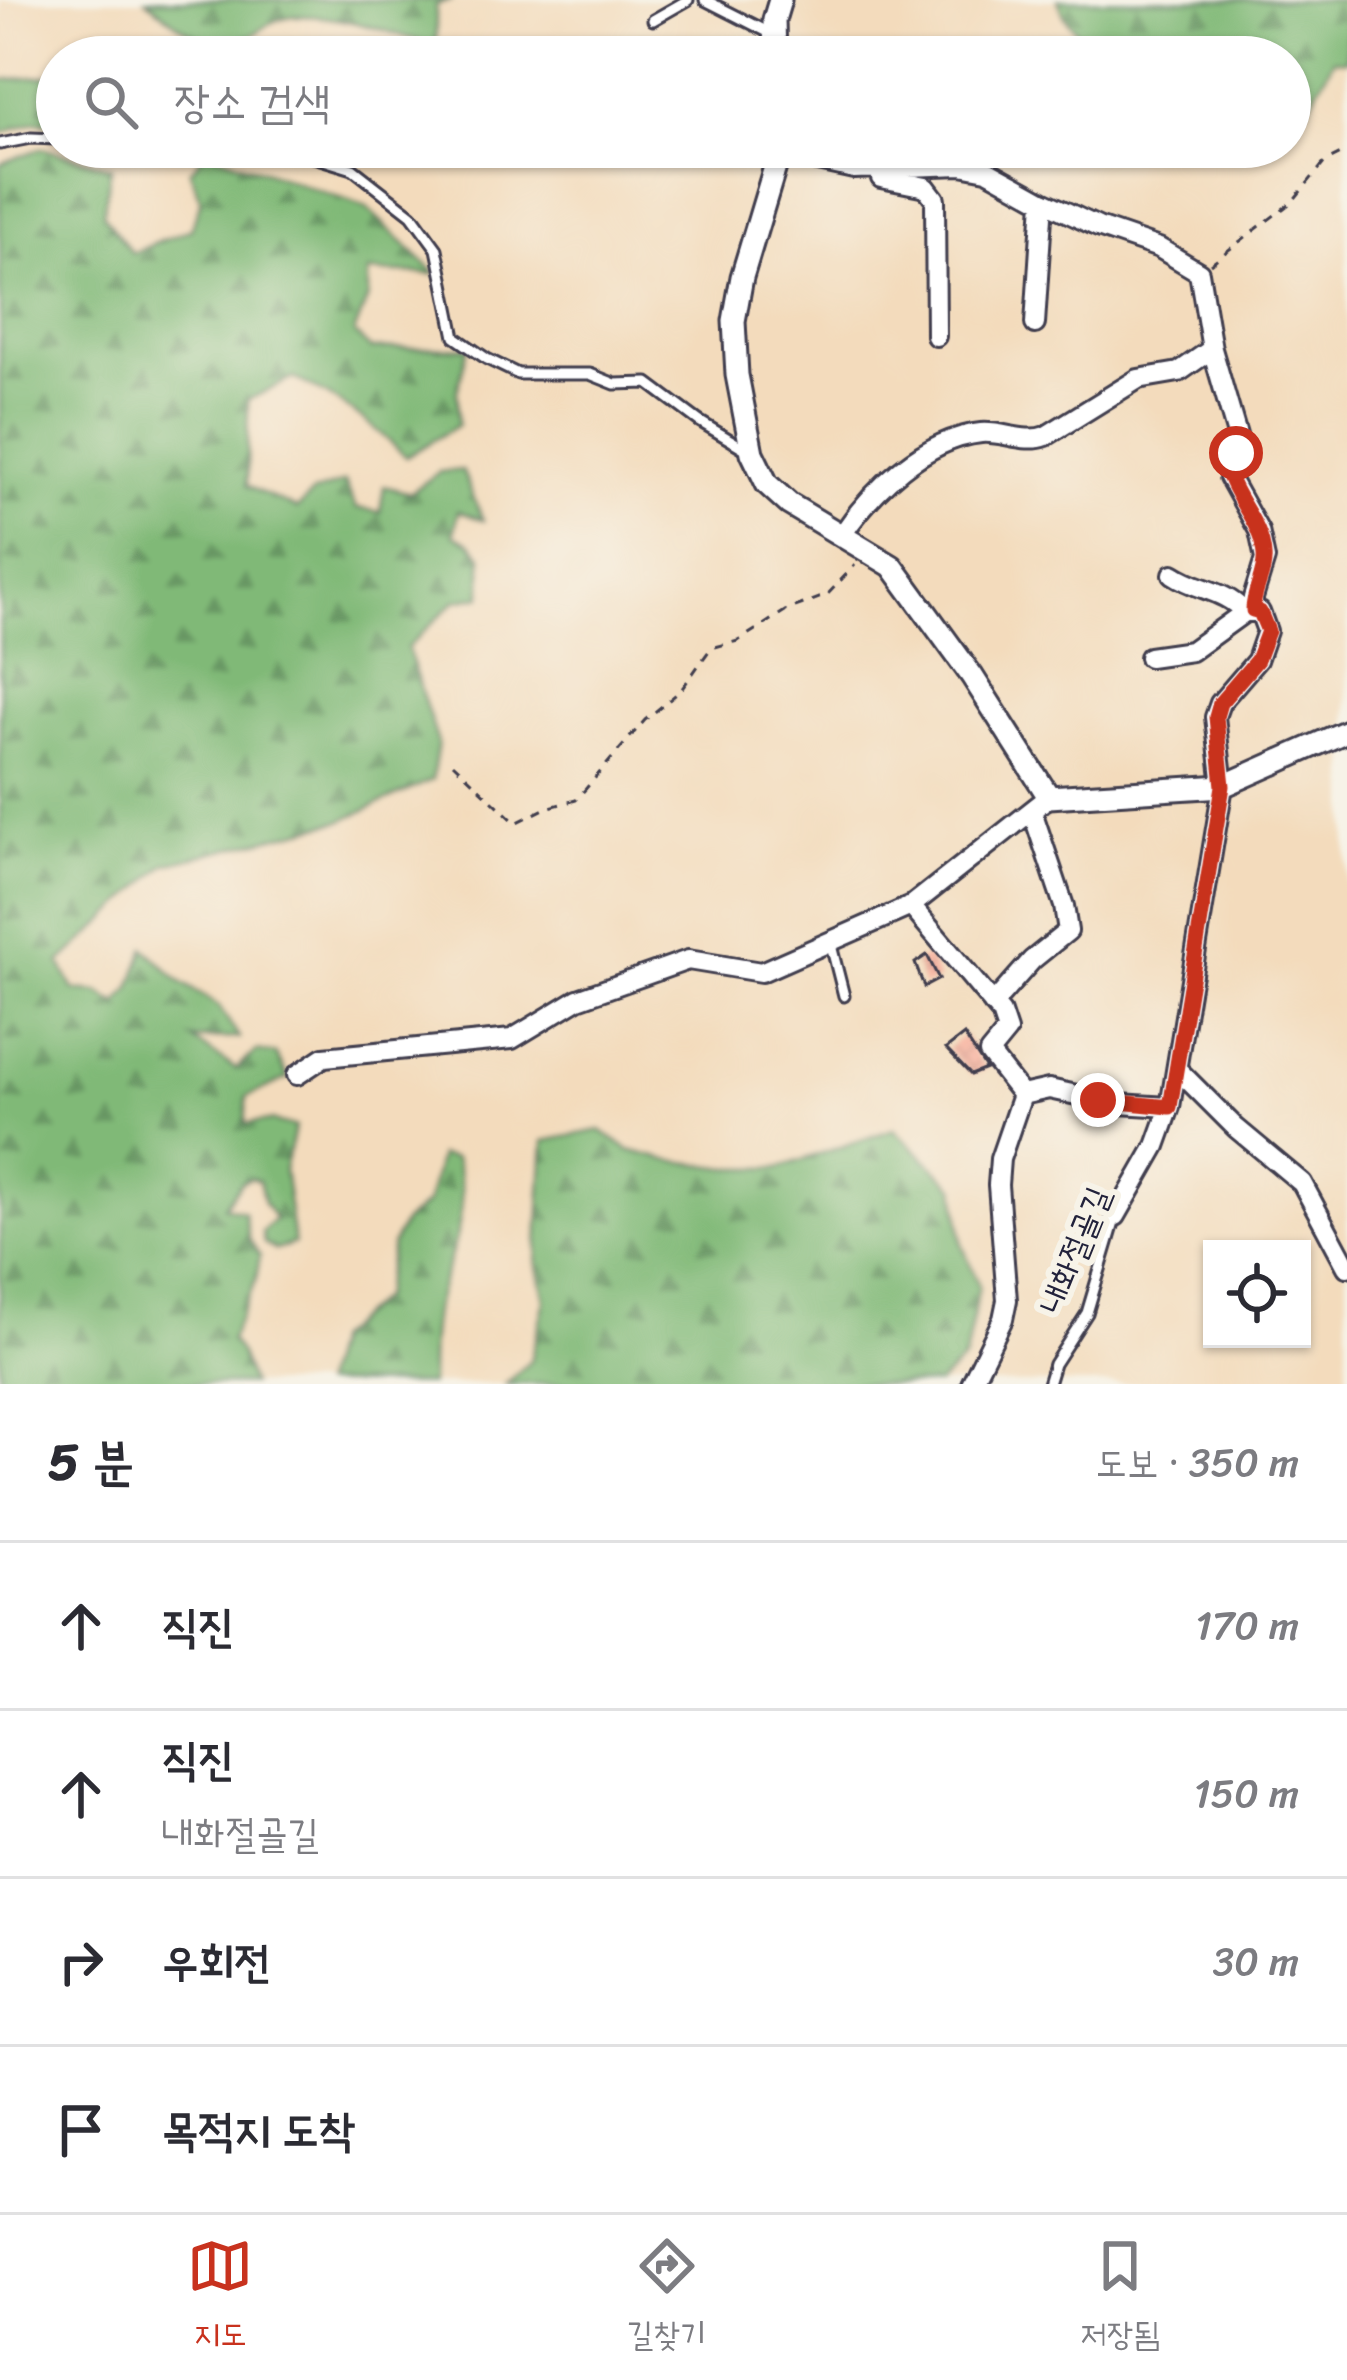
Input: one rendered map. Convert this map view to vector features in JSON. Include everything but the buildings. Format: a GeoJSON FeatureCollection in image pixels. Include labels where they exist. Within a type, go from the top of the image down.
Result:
{"type":"FeatureCollection","features":[{"type":"Feature","properties":{"kind":"street"},"geometry":{"type":"LineString","coordinates":[[776,36],[780,0]]}},
{"type":"Feature","properties":{"kind":"street"},"geometry":{"type":"LineString","coordinates":[[775,168],[742,277],[734,321],[737,375],[752,453],[766,484],[789,504],[892,566],[972,676],[1041,804],[1068,931],[1032,960],[994,1004]]}},
{"type":"Feature","properties":{"kind":"street"},"geometry":{"type":"LineString","coordinates":[[850,168],[932,192],[936,336]]}},
{"type":"Feature","properties":{"kind":"street"},"geometry":{"type":"LineString","coordinates":[[854,169],[914,168]]}},
{"type":"Feature","properties":{"kind":"street"},"geometry":{"type":"LineString","coordinates":[[979,168],[1098,227],[1159,248],[1199,272]]}},
{"type":"Feature","properties":{"kind":"street"},"geometry":{"type":"LineString","coordinates":[[1035,324],[1042,202]]}},
{"type":"Feature","properties":{"kind":"street","name":"내화절골길"},"geometry":{"type":"LineString","coordinates":[[1117,1216],[1156,1146],[1170,1107],[1223,786],[1216,717],[1220,703],[1257,660],[1268,631],[1260,612],[1249,611],[1265,559],[1259,531],[1229,476],[1237,435],[1212,349],[1199,272]]}},
{"type":"Feature","properties":{"kind":"street"},"geometry":{"type":"LineString","coordinates":[[842,535],[866,502],[927,454],[981,433],[1036,440],[1138,379],[1179,372],[1212,349]]}},
{"type":"Feature","properties":{"kind":"street"},"geometry":{"type":"LineString","coordinates":[[1149,656],[1192,651],[1249,611],[1226,594],[1190,585],[1173,574]]}},
{"type":"Feature","properties":{"kind":"street"},"geometry":{"type":"LineString","coordinates":[[297,1075],[324,1058],[512,1039],[578,999],[688,960],[761,972],[911,906],[1041,804],[1223,786],[1347,731]]}},
{"type":"Feature","properties":{"kind":"street"},"geometry":{"type":"LineString","coordinates":[[911,906],[994,1004],[1007,1030],[989,1053],[1022,1094]]}},
{"type":"Feature","properties":{"kind":"street"},"geometry":{"type":"LineString","coordinates":[[1177,1070],[1301,1183],[1347,1267]]}},
{"type":"Feature","properties":{"kind":"street"},"geometry":{"type":"LineString","coordinates":[[1022,1094],[1049,1090],[1118,1104],[1170,1107]]}},
{"type":"Feature","properties":{"kind":"street"},"geometry":{"type":"LineString","coordinates":[[971,1384],[1003,1319],[1007,1300],[998,1185],[1000,1160],[1022,1094]]}},
{"type":"Feature","properties":{"kind":"lane"},"geometry":{"type":"LineString","coordinates":[[653,20],[688,0]]}},
{"type":"Feature","properties":{"kind":"lane"},"geometry":{"type":"LineString","coordinates":[[705,0],[760,36]]}},
{"type":"Feature","properties":{"kind":"lane"},"geometry":{"type":"LineString","coordinates":[[0,144],[36,138]]}},
{"type":"Feature","properties":{"kind":"lane"},"geometry":{"type":"LineString","coordinates":[[347,168],[412,215],[437,249],[455,337],[518,374],[590,374],[615,383],[648,383],[699,422],[752,453]]}},
{"type":"Feature","properties":{"kind":"lane"},"geometry":{"type":"LineString","coordinates":[[830,941],[844,996]]}},
{"type":"Feature","properties":{"kind":"lane","name":"내화절골길"},"geometry":{"type":"LineString","coordinates":[[1048,1384],[1054,1364],[1087,1313],[1117,1216]]}},
{"type":"Feature","properties":{"kind":"path"},"geometry":{"type":"LineString","coordinates":[[1199,272],[1292,202],[1325,162],[1347,151]]}},
{"type":"Feature","properties":{"kind":"path"},"geometry":{"type":"LineString","coordinates":[[453,763],[516,823],[576,800],[645,720],[681,690],[711,648],[738,641],[784,611],[827,595],[868,550]]}},
{"type":"Feature","properties":{"kind":"green space"},"geometry":{"type":"Polygon","coordinates":[[[146,0],[453,0],[436,5],[436,36],[402,36],[315,16],[279,19],[250,36],[198,36],[146,0]]]}},
{"type":"Feature","properties":{"kind":"green space"},"geometry":{"type":"Polygon","coordinates":[[[1058,0],[1347,0],[1347,60],[1334,59],[1311,102],[1311,36],[1080,36],[1058,0]]]}},
{"type":"Feature","properties":{"kind":"green space"},"geometry":{"type":"Polygon","coordinates":[[[36,77],[36,122],[0,134],[0,80],[36,77]]]}},
{"type":"Feature","properties":{"kind":"green space"},"geometry":{"type":"Polygon","coordinates":[[[36,150],[36,168],[111,168],[103,214],[132,253],[191,229],[201,200],[193,168],[255,168],[366,207],[436,274],[368,272],[368,297],[354,333],[371,349],[468,347],[457,392],[458,425],[406,457],[354,413],[294,378],[248,400],[247,486],[297,509],[313,493],[345,482],[356,508],[380,512],[384,486],[410,493],[439,472],[462,470],[483,520],[458,511],[454,535],[482,556],[482,596],[455,601],[407,648],[438,743],[432,780],[343,820],[166,864],[60,963],[74,990],[98,992],[117,1004],[131,988],[145,948],[181,982],[219,1006],[239,1038],[192,1039],[236,1069],[257,1051],[276,1054],[288,1078],[247,1097],[245,1124],[271,1121],[295,1127],[284,1169],[294,1243],[276,1250],[264,1243],[262,1232],[275,1219],[264,1203],[259,1181],[250,1178],[241,1183],[224,1206],[244,1212],[249,1239],[260,1256],[256,1280],[230,1340],[251,1384],[0,1384],[0,164],[36,150]]]}},
{"type":"Feature","properties":{"kind":"green space"},"geometry":{"type":"Polygon","coordinates":[[[894,1129],[956,1188],[962,1244],[979,1286],[965,1358],[938,1384],[506,1384],[530,1361],[545,1300],[537,1262],[544,1141],[600,1130],[629,1150],[663,1159],[728,1168],[779,1168],[894,1129]]]}},
{"type":"Feature","properties":{"kind":"green space"},"geometry":{"type":"Polygon","coordinates":[[[439,1156],[455,1158],[461,1198],[457,1234],[433,1316],[430,1384],[321,1384],[334,1339],[382,1297],[392,1244],[404,1222],[427,1203],[439,1156]]]}},
{"type":"Feature","properties":{"kind":"route"},"geometry":{"type":"LineString","coordinates":[[1098,1100],[1170,1107],[1223,786],[1216,717],[1220,703],[1257,660],[1268,631],[1260,612],[1253,610],[1265,559],[1259,531],[1229,476],[1236,453]]}}]}
